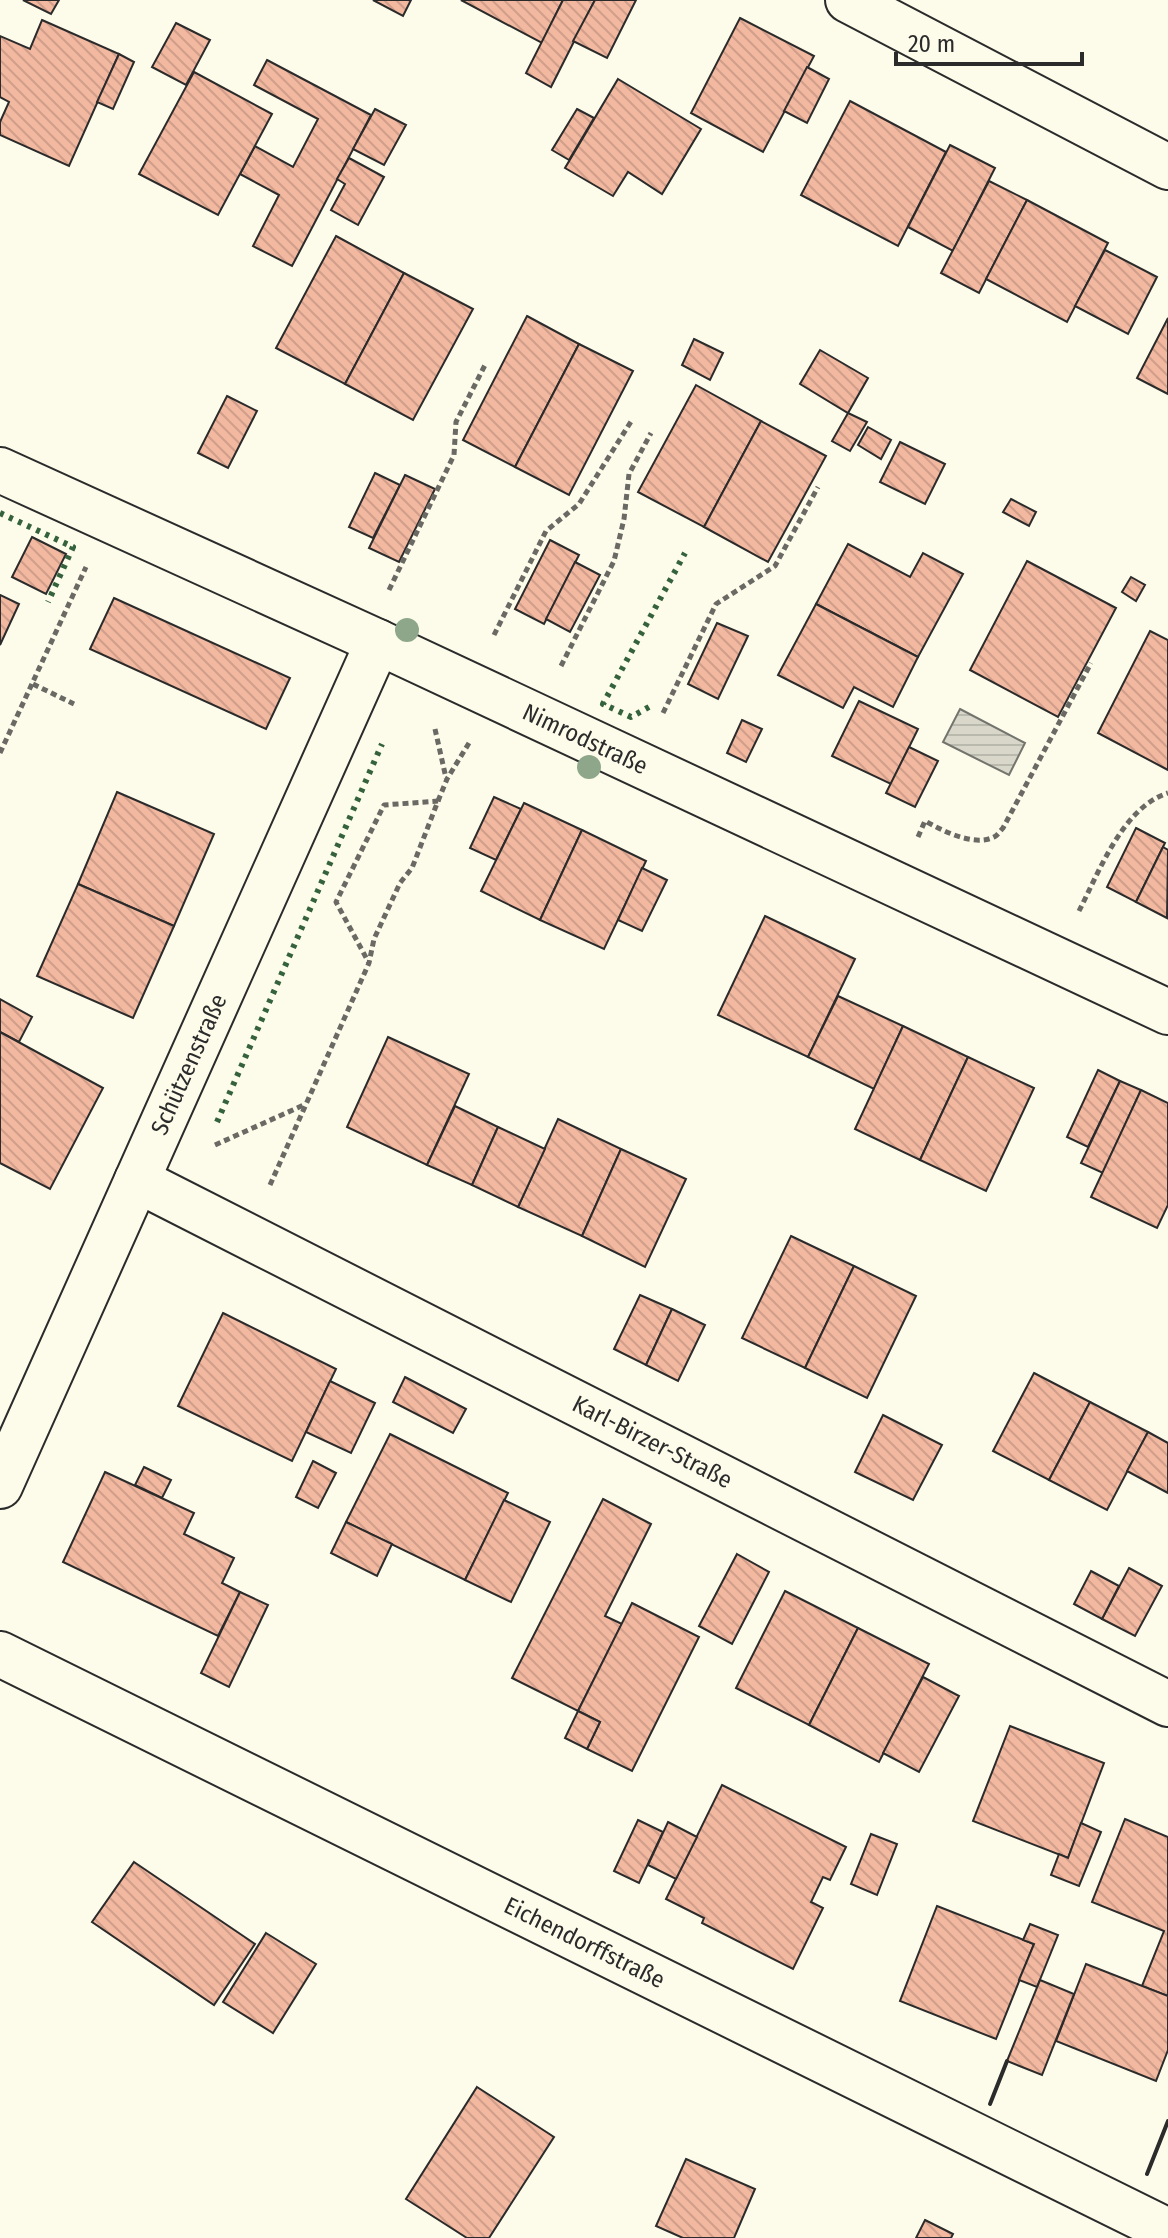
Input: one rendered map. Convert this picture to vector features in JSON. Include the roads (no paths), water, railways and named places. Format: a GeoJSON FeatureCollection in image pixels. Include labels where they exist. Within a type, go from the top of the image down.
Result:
{"type":"FeatureCollection","features":[{"type":"Feature","properties":{"kind":"street"},"geometry":{"type":"LineString","coordinates":[[848,0],[1168,167]]}},
{"type":"Feature","properties":{"kind":"street","name":"Nimrodstraße"},"geometry":{"type":"LineString","coordinates":[[0,470],[378,642],[1168,1012]]}},
{"type":"Feature","properties":{"kind":"street","name":"Schützenstraße"},"geometry":{"type":"LineString","coordinates":[[0,1486],[378,642]]}},
{"type":"Feature","properties":{"kind":"street","name":"Karl-Birzer-Straße"},"geometry":{"type":"LineString","coordinates":[[137,1180],[1168,1704]]}},
{"type":"Feature","properties":{"kind":"street","name":"Eichendorffstraße"},"geometry":{"type":"LineString","coordinates":[[0,1654],[1168,2231]]}}]}
